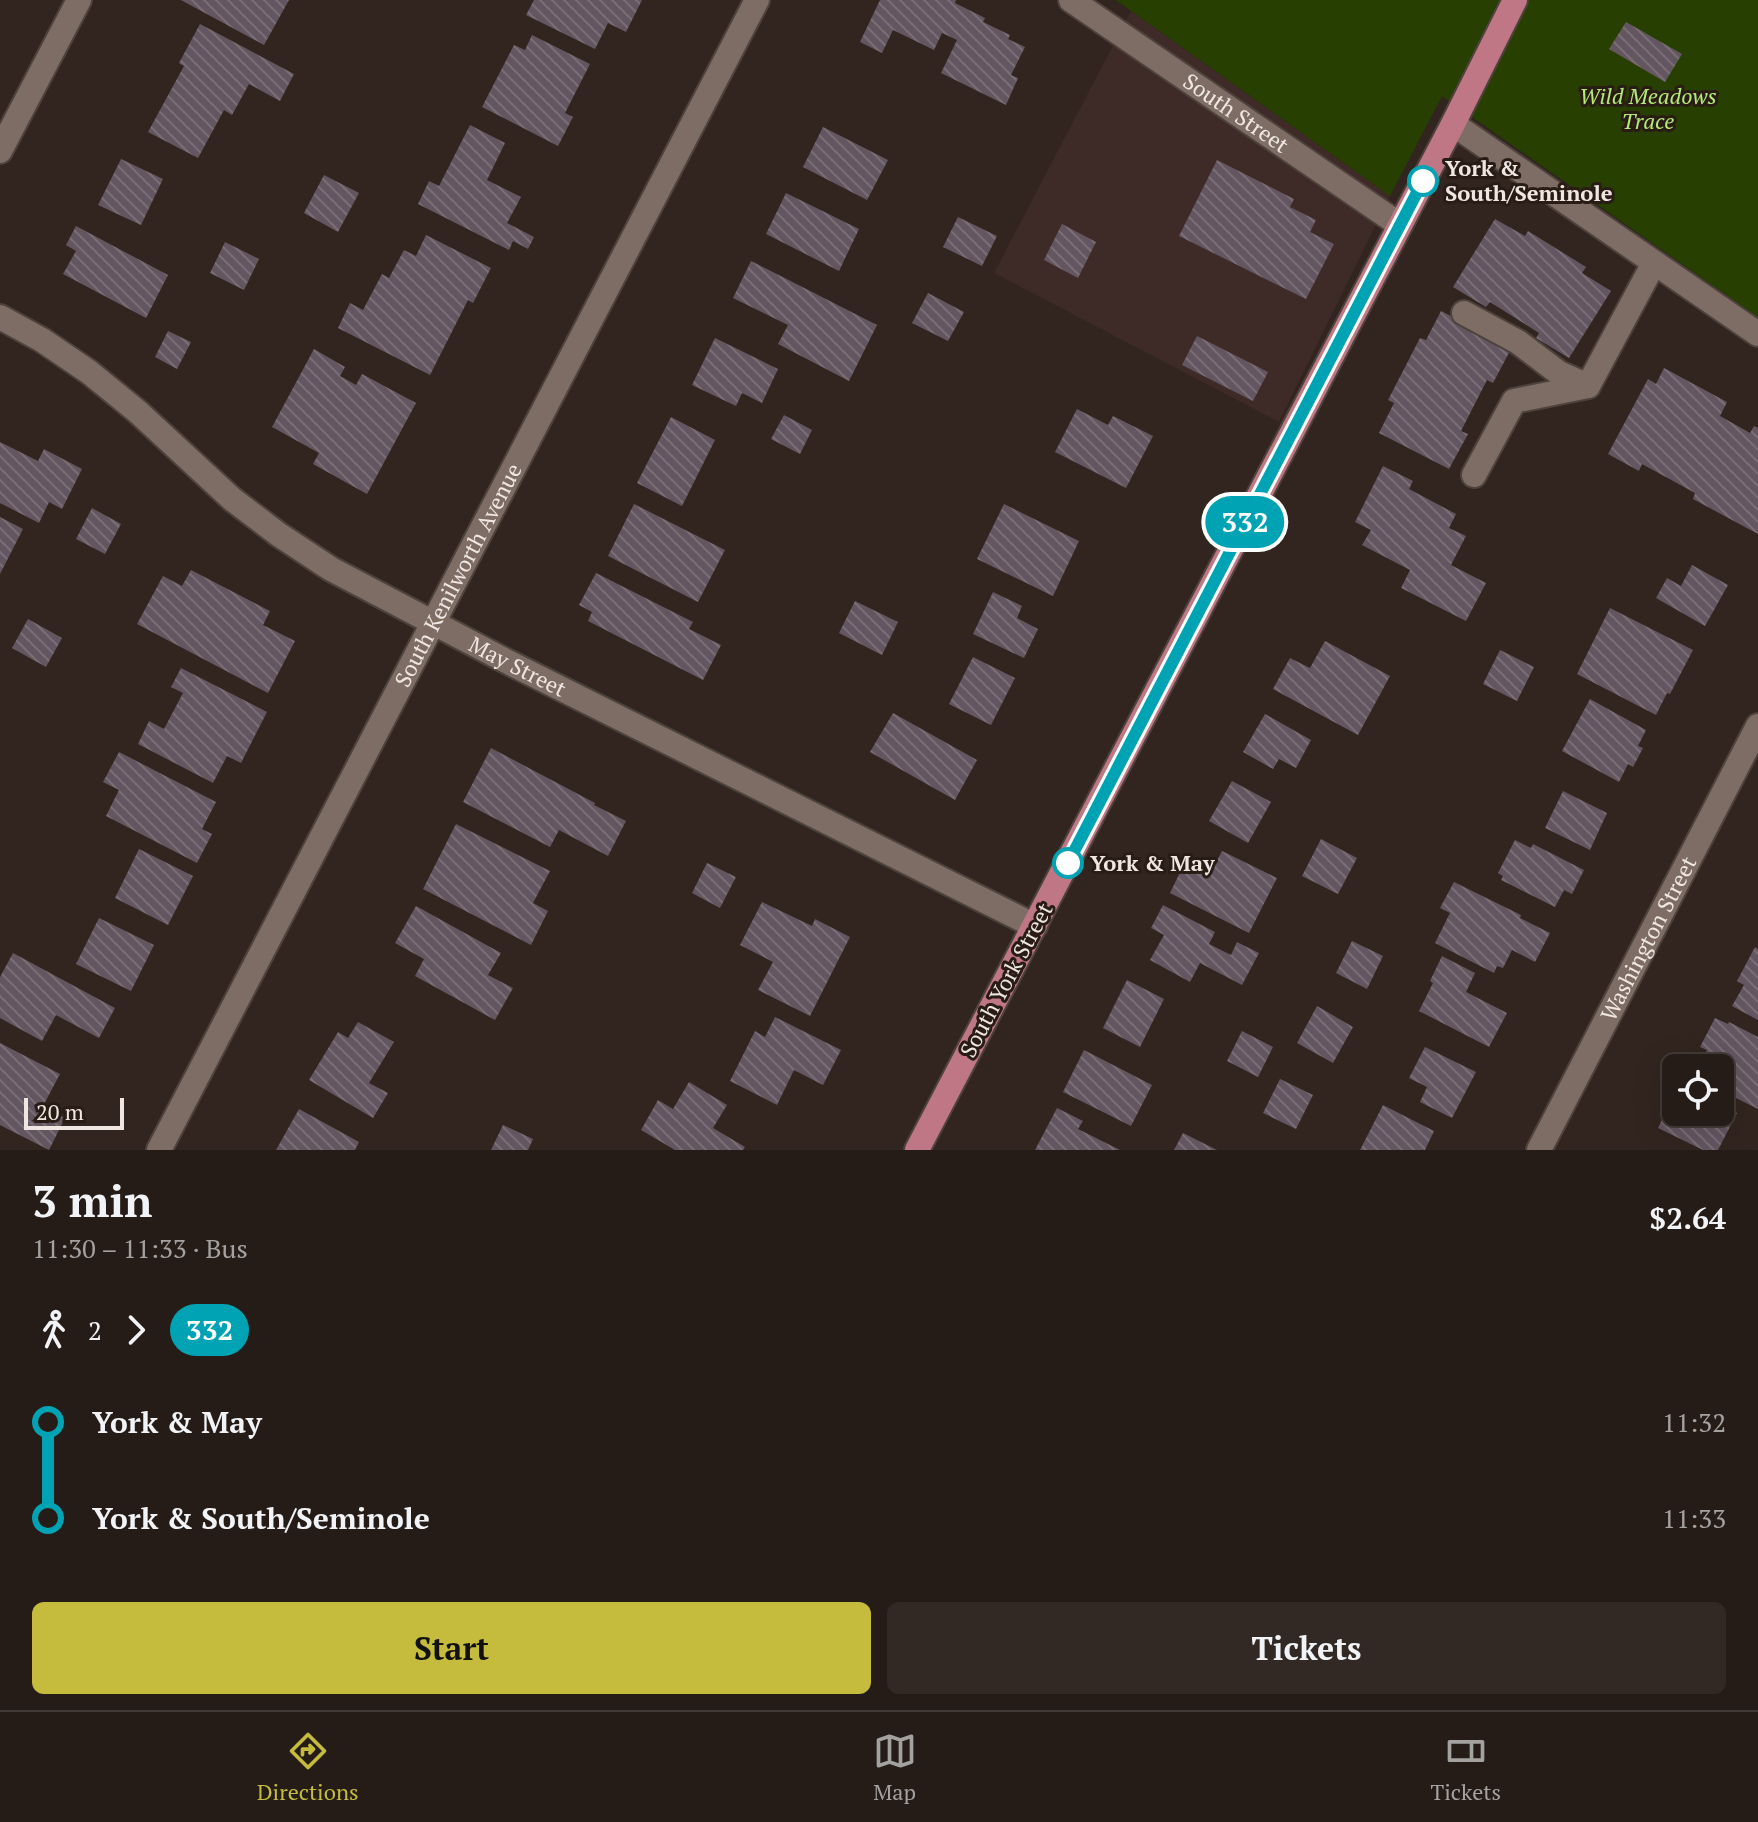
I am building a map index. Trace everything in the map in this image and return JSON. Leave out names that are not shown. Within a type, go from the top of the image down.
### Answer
[{"type":"main road","name":"South York Street","points":[[917,1150],[1515,0]]},
{"type":"street","points":[[0,151],[79,0]]},
{"type":"street","name":"South Kenilworth Avenue","points":[[159,1150],[757,0]]},
{"type":"street","name":"South Street","points":[[1071,0],[1400,225]]},
{"type":"street","points":[[1453,124],[1758,334]]},
{"type":"street","points":[[1588,386],[1654,263]]},
{"type":"street","points":[[1464,313],[1518,342],[1559,373],[1588,386]]},
{"type":"street","name":"May Street","points":[[0,317],[42,340],[89,372],[138,412],[232,499],[331,569],[521,669],[1035,926]]},
{"type":"street","points":[[1474,475],[1514,401],[1588,386]]},
{"type":"street","name":"Washington Street","points":[[1539,1150],[1758,726]]},
{"type":"shaded area","points":[[1131,11],[1390,196],[1279,422],[994,273]]},
{"type":"green space","name":"Wild Meadows Trace","points":[[1116,0],[1758,0],[1758,317],[1442,96],[1390,196]]},
{"type":"building","points":[[181,0],[289,0],[264,45]]},
{"type":"building","points":[[534,0],[642,0],[626,32],[608,23],[595,49],[526,15]]},
{"type":"building","points":[[880,0],[956,0],[955,3],[985,18],[983,22],[1010,35],[1008,39],[1025,47],[1011,75],[1018,78],[1006,105],[941,73],[957,40],[942,33],[934,50],[893,30],[882,53],[860,42]]},
{"type":"building","points":[[1626,22],[1682,54],[1665,82],[1609,49]]},
{"type":"building","points":[[200,24],[294,74],[280,101],[249,84],[232,115],[224,110],[198,158],[148,132],[184,66],[179,63]]},
{"type":"building","points":[[532,35],[590,64],[565,113],[573,117],[558,146],[482,107],[514,45],[525,50]]},
{"type":"building","points":[[470,125],[505,143],[487,180],[521,197],[507,223],[534,237],[528,249],[513,241],[509,250],[418,204],[429,181],[439,186]]},
{"type":"building","points":[[823,127],[888,160],[867,200],[803,167]]},
{"type":"building","points":[[121,159],[163,179],[141,225],[98,205]]},
{"type":"building","points":[[1217,160],[1294,199],[1290,207],[1316,220],[1310,232],[1334,244],[1306,299],[1179,236]]},
{"type":"building","points":[[324,175],[359,193],[338,232],[304,213]]},
{"type":"building","points":[[786,193],[859,229],[839,271],[766,234]]},
{"type":"building","points":[[958,217],[997,236],[982,266],[943,247]]},
{"type":"building","points":[[1495,219],[1525,236],[1528,231],[1586,267],[1582,273],[1611,291],[1569,358],[1536,338],[1539,333],[1490,302],[1486,307],[1453,287]]},
{"type":"building","points":[[1062,224],[1096,242],[1078,278],[1044,260]]},
{"type":"building","points":[[76,226],[168,275],[146,318],[63,274],[76,251],[66,245]]},
{"type":"building","points":[[426,235],[491,268],[473,303],[468,300],[430,375],[338,328],[350,303],[363,310],[382,274],[389,278],[404,250],[416,256]]},
{"type":"building","points":[[225,242],[259,259],[244,290],[210,273]]},
{"type":"building","points":[[751,261],[877,325],[849,381],[778,344],[788,325],[733,298]]},
{"type":"building","points":[[928,293],[964,312],[948,341],[912,323]]},
{"type":"building","points":[[1441,311],[1512,347],[1493,383],[1487,380],[1461,431],[1468,434],[1449,469],[1379,433],[1394,403],[1388,400],[1420,338],[1426,340]]},
{"type":"building","points":[[168,331],[191,342],[177,369],[155,357]]},
{"type":"building","points":[[1197,336],[1268,372],[1253,401],[1182,365]]},
{"type":"building","points":[[715,338],[778,369],[762,403],[742,393],[736,406],[692,385]]},
{"type":"building","points":[[314,349],[345,367],[340,376],[356,385],[362,374],[416,403],[367,494],[313,464],[319,453],[272,427]]},
{"type":"building","points":[[1664,368],[1727,402],[1720,416],[1750,433],[1754,426],[1758,428],[1758,534],[1693,499],[1695,493],[1642,464],[1639,471],[1608,454],[1648,379],[1656,384]]},
{"type":"building","points":[[1077,409],[1108,425],[1113,416],[1153,436],[1126,488],[1055,452]]},
{"type":"building","points":[[784,415],[812,430],[800,454],[771,439]]},
{"type":"building","points":[[671,417],[715,440],[682,506],[637,483]]},
{"type":"building","points":[[0,442],[38,461],[44,449],[82,469],[62,509],[49,502],[39,523],[0,503]]},
{"type":"building","points":[[1383,466],[1413,481],[1409,489],[1456,514],[1449,528],[1466,536],[1451,565],[1486,583],[1466,621],[1401,588],[1410,570],[1362,545],[1371,530],[1355,522]]},
{"type":"building","points":[[634,504],[725,550],[698,602],[608,556]]},
{"type":"building","points":[[1004,504],[1079,541],[1053,596],[977,559]]},
{"type":"building","points":[[92,508],[121,524],[105,554],[76,539]]},
{"type":"building","points":[[0,517],[23,529],[0,574]]},
{"type":"building","points":[[1692,565],[1728,585],[1705,626],[1656,598],[1667,578],[1681,586]]},
{"type":"building","points":[[191,570],[270,611],[263,625],[295,641],[268,693],[137,624],[163,576],[182,586]]},
{"type":"building","points":[[596,573],[693,622],[689,629],[721,645],[703,680],[588,621],[592,612],[579,605]]},
{"type":"building","points":[[993,592],[1022,606],[1017,618],[1038,629],[1024,658],[973,634]]},
{"type":"building","points":[[855,601],[898,622],[882,655],[839,633]]},
{"type":"building","points":[[1610,608],[1693,650],[1656,715],[1577,674]]},
{"type":"building","points":[[28,619],[62,638],[46,667],[12,648]]},
{"type":"building","points":[[1325,641],[1390,676],[1358,735],[1273,689],[1290,658],[1310,668]]},
{"type":"building","points":[[1500,650],[1534,667],[1517,701],[1483,684]]},
{"type":"building","points":[[973,657],[1015,678],[991,725],[949,704]]},
{"type":"building","points":[[181,668],[267,712],[241,763],[227,756],[213,783],[138,744],[149,721],[164,729],[183,693],[171,687]]},
{"type":"building","points":[[1590,699],[1646,730],[1638,746],[1643,748],[1633,767],[1628,764],[1619,782],[1562,751]]},
{"type":"building","points":[[893,713],[977,760],[955,800],[870,752]]},
{"type":"building","points":[[1265,714],[1311,740],[1296,768],[1279,759],[1273,769],[1243,752]]},
{"type":"building","points":[[491,748],[626,821],[608,856],[559,830],[550,847],[463,802]]},
{"type":"building","points":[[119,752],[216,802],[202,829],[212,834],[197,863],[106,816],[119,790],[103,782]]},
{"type":"building","points":[[1232,781],[1271,802],[1248,843],[1209,821]]},
{"type":"building","points":[[1563,791],[1607,813],[1590,850],[1545,828]]},
{"type":"building","points":[[456,824],[550,871],[533,903],[548,911],[531,945],[423,889]]},
{"type":"building","points":[[1321,839],[1357,858],[1338,894],[1302,876]]},
{"type":"building","points":[[1515,840],[1531,848],[1533,844],[1584,870],[1572,894],[1564,890],[1555,907],[1501,880],[1503,876],[1498,873]]},
{"type":"building","points":[[139,849],[193,876],[168,925],[115,898]]},
{"type":"building","points":[[1222,851],[1277,878],[1249,933],[1170,893],[1185,862],[1210,874]]},
{"type":"building","points":[[707,863],[736,877],[720,908],[692,893]]},
{"type":"building","points":[[1454,882],[1550,933],[1535,962],[1512,950],[1503,968],[1497,966],[1494,973],[1435,943],[1450,913],[1440,908]]},
{"type":"building","points":[[762,902],[812,926],[815,919],[850,937],[810,1016],[758,990],[773,962],[740,945]]},
{"type":"building","points":[[1163,905],[1215,932],[1209,944],[1231,955],[1237,942],[1259,953],[1242,985],[1200,963],[1190,982],[1150,960],[1164,935],[1151,928]]},
{"type":"building","points":[[416,906],[501,953],[488,975],[513,988],[495,1020],[415,976],[424,959],[395,943]]},
{"type":"building","points":[[99,918],[154,945],[131,991],[76,964]]},
{"type":"building","points":[[1352,941],[1383,956],[1367,989],[1336,973]]},
{"type":"building","points":[[1755,947],[1758,949],[1758,1020],[1732,1006],[1744,985],[1737,981]]},
{"type":"building","points":[[13,953],[115,1008],[99,1038],[56,1015],[42,1041],[0,1018],[0,977]]},
{"type":"building","points":[[1442,956],[1475,973],[1466,992],[1507,1013],[1489,1047],[1419,1011]]},
{"type":"building","points":[[1127,980],[1164,999],[1140,1047],[1103,1028]]},
{"type":"building","points":[[1317,1006],[1353,1027],[1333,1063],[1297,1043]]},
{"type":"building","points":[[775,1017],[841,1050],[823,1085],[794,1070],[777,1105],[730,1081],[755,1031],[765,1037]]},
{"type":"building","points":[[1715,1018],[1758,1037],[1758,1109],[1734,1097],[1734,1054],[1705,1054],[1707,1050],[1700,1047]]},
{"type":"building","points":[[358,1022],[394,1042],[369,1083],[388,1093],[373,1118],[309,1080],[338,1032],[348,1038]]},
{"type":"building","points":[[1242,1031],[1273,1047],[1258,1077],[1227,1061]]},
{"type":"building","points":[[0,1043],[60,1074],[43,1106],[65,1118],[49,1150],[0,1125]]},
{"type":"building","points":[[1425,1047],[1476,1072],[1452,1118],[1420,1102],[1427,1087],[1409,1078]]},
{"type":"building","points":[[1084,1050],[1152,1085],[1131,1126],[1063,1092]]},
{"type":"building","points":[[1280,1079],[1313,1095],[1296,1129],[1263,1113]]},
{"type":"building","points":[[689,1082],[727,1105],[713,1128],[745,1147],[743,1150],[675,1150],[641,1130],[658,1100],[673,1109]]},
{"type":"building","points":[[1383,1105],[1434,1131],[1425,1150],[1360,1150]]},
{"type":"building","points":[[1057,1108],[1083,1121],[1078,1129],[1120,1150],[1035,1150]]},
{"type":"building","points":[[299,1109],[359,1142],[355,1150],[276,1150]]},
{"type":"building","points":[[1662,1120],[1662,1126],[1730,1126],[1718,1150],[1703,1150],[1658,1128]]},
{"type":"building","points":[[503,1125],[533,1139],[528,1150],[491,1150]]},
{"type":"building","points":[[1183,1133],[1217,1150],[1174,1150]]},
{"type":"bus line","name":"332","points":[[1068,863],[1423,181]]},
{"type":"place","name":"York & South/Seminole","points":[[1423,181]]},
{"type":"place","name":"York & May","points":[[1068,863]]}]
